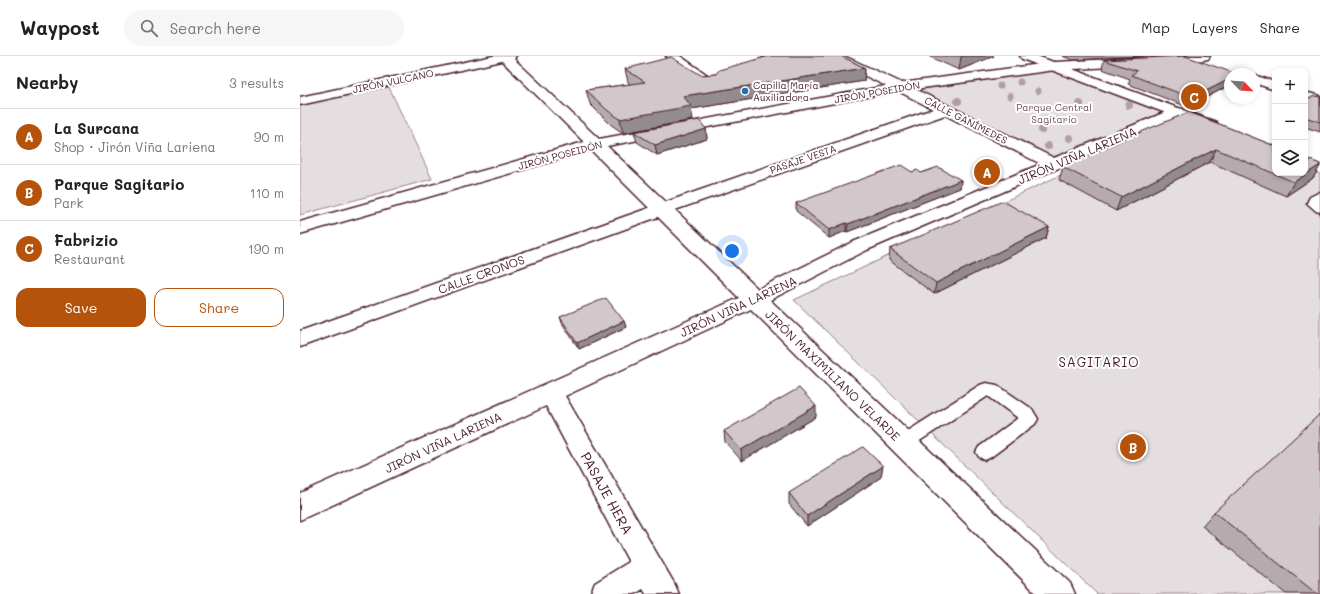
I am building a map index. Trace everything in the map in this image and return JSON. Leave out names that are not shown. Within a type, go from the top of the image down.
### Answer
[{"type":"street","name":"JIRÓN VULCANO","points":[[300,101],[506,56]]},
{"type":"street","name":"JIRÓN MAXIMILIANO VELARDE","points":[[506,56],[1059,594]]},
{"type":"street","points":[[672,56],[712,83]]},
{"type":"street","name":"CALLE GANÍMEDES","points":[[834,56],[900,87],[1055,165]]},
{"type":"street","points":[[1026,56],[1178,112],[1227,132]]},
{"type":"street","name":"JIRÓN POSEIDÓN","points":[[300,228],[595,144],[900,87],[1055,66],[1204,56]]},
{"type":"street","points":[[1182,58],[1214,67]]},
{"type":"street","points":[[1260,81],[1272,85]]},
{"type":"street","points":[[1308,97],[1320,101]]},
{"type":"street","name":"PASAJE VESTA","points":[[662,209],[945,110]]},
{"type":"street","name":"JIRÓN VIÑA LARIENA","points":[[300,507],[755,299],[860,246],[1178,112]]},
{"type":"street","name":"CALLE CRONOS","points":[[300,339],[662,209]]},
{"type":"street","name":"PASAJE HERA","points":[[551,393],[663,594]]},
{"type":"street","points":[[606,594],[648,568]]},
{"type":"lane","points":[[1320,196],[1314,200],[1313,203],[1320,208]]},
{"type":"lane","points":[[903,443],[986,389],[991,389],[1026,414],[1029,419],[985,452]]},
{"type":"green space","name":"Parque Central Sagitario","points":[[1050,71],[1060,73],[1163,111],[1161,114],[1062,155],[1052,157],[919,91],[922,89]]},
{"type":"green space","points":[[388,85],[432,179],[300,215],[300,105]]},
{"type":"green space","points":[[1182,118],[1272,171],[1272,176],[1308,176],[1308,169],[1320,174],[1320,594],[1097,594],[794,300]]},
{"type":"building","points":[[769,56],[841,56],[865,68],[683,96],[691,106],[620,119],[607,110],[586,90],[645,82],[625,69],[671,57],[701,75],[716,74],[719,70]]},
{"type":"building","points":[[1185,56],[1224,70],[1224,82],[1192,98],[1131,75],[1137,71],[1104,60]]},
{"type":"building","points":[[1314,96],[1320,97],[1320,122],[1308,118],[1308,99]]},
{"type":"building","points":[[1189,112],[1272,145],[1272,173],[1216,149],[1121,197],[1063,167],[1124,139]]},
{"type":"building","points":[[699,120],[706,129],[655,145],[634,132]]},
{"type":"building","points":[[1308,159],[1320,165],[1308,173]]},
{"type":"building","points":[[901,165],[912,172],[917,170],[921,173],[938,167],[961,180],[829,230],[796,203]]},
{"type":"building","points":[[1280,176],[1303,176],[1294,182]]},
{"type":"building","points":[[1003,201],[1049,227],[936,283],[890,249]]},
{"type":"building","points":[[606,298],[624,321],[577,343],[560,317]]},
{"type":"building","points":[[799,388],[816,406],[741,450],[724,431]]},
{"type":"building","points":[[1320,414],[1320,594],[1317,594],[1214,512]]},
{"type":"building","points":[[863,447],[883,466],[807,516],[789,493]]},
{"type":"place","name":"Capilla María Auxiliadora","points":[[745,91]]},
{"type":"place","name":"Fabrizio","points":[[1194,97]]},
{"type":"place","name":"La Surcana","points":[[987,172]]},
{"type":"place","name":"Parque Sagitario","points":[[1133,447]]},
{"type":"district","name":"SAGITARIO","points":[[1099,361]]}]
